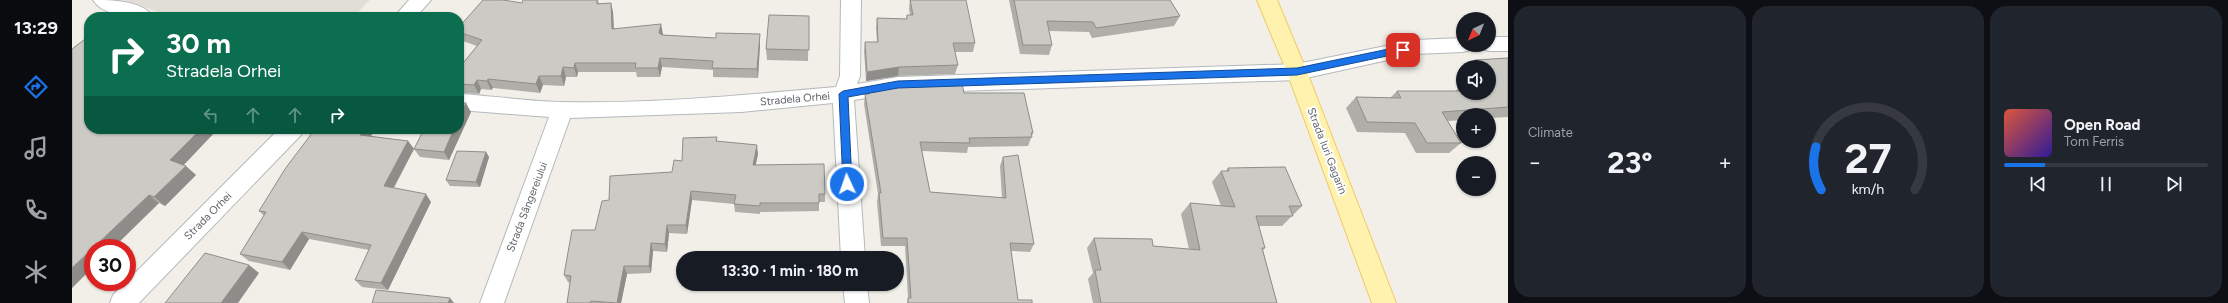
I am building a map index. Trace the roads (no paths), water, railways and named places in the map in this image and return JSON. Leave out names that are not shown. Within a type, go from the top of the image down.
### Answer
[{"type":"main road","name":"Strada Iuri Gagarin","points":[[1267,0],[1297,72],[1384,303]]},
{"type":"street","points":[[103,0],[131,12]]},
{"type":"street","points":[[409,12],[421,0]]},
{"type":"street","points":[[851,0],[850,76],[849,84],[843,94],[852,251]]},
{"type":"street","points":[[1496,44],[1508,44]]},
{"type":"street","name":"Stradela Orhei","points":[[464,102],[562,110],[638,110],[741,104],[843,94],[870,88],[906,84],[1297,72],[1415,47],[1456,45]]},
{"type":"street","name":"Strada Sângereiului","points":[[492,303],[562,110]]},
{"type":"street","name":"Strada Orhei","points":[[122,303],[288,134]]},
{"type":"street","points":[[856,291],[857,303]]}]
